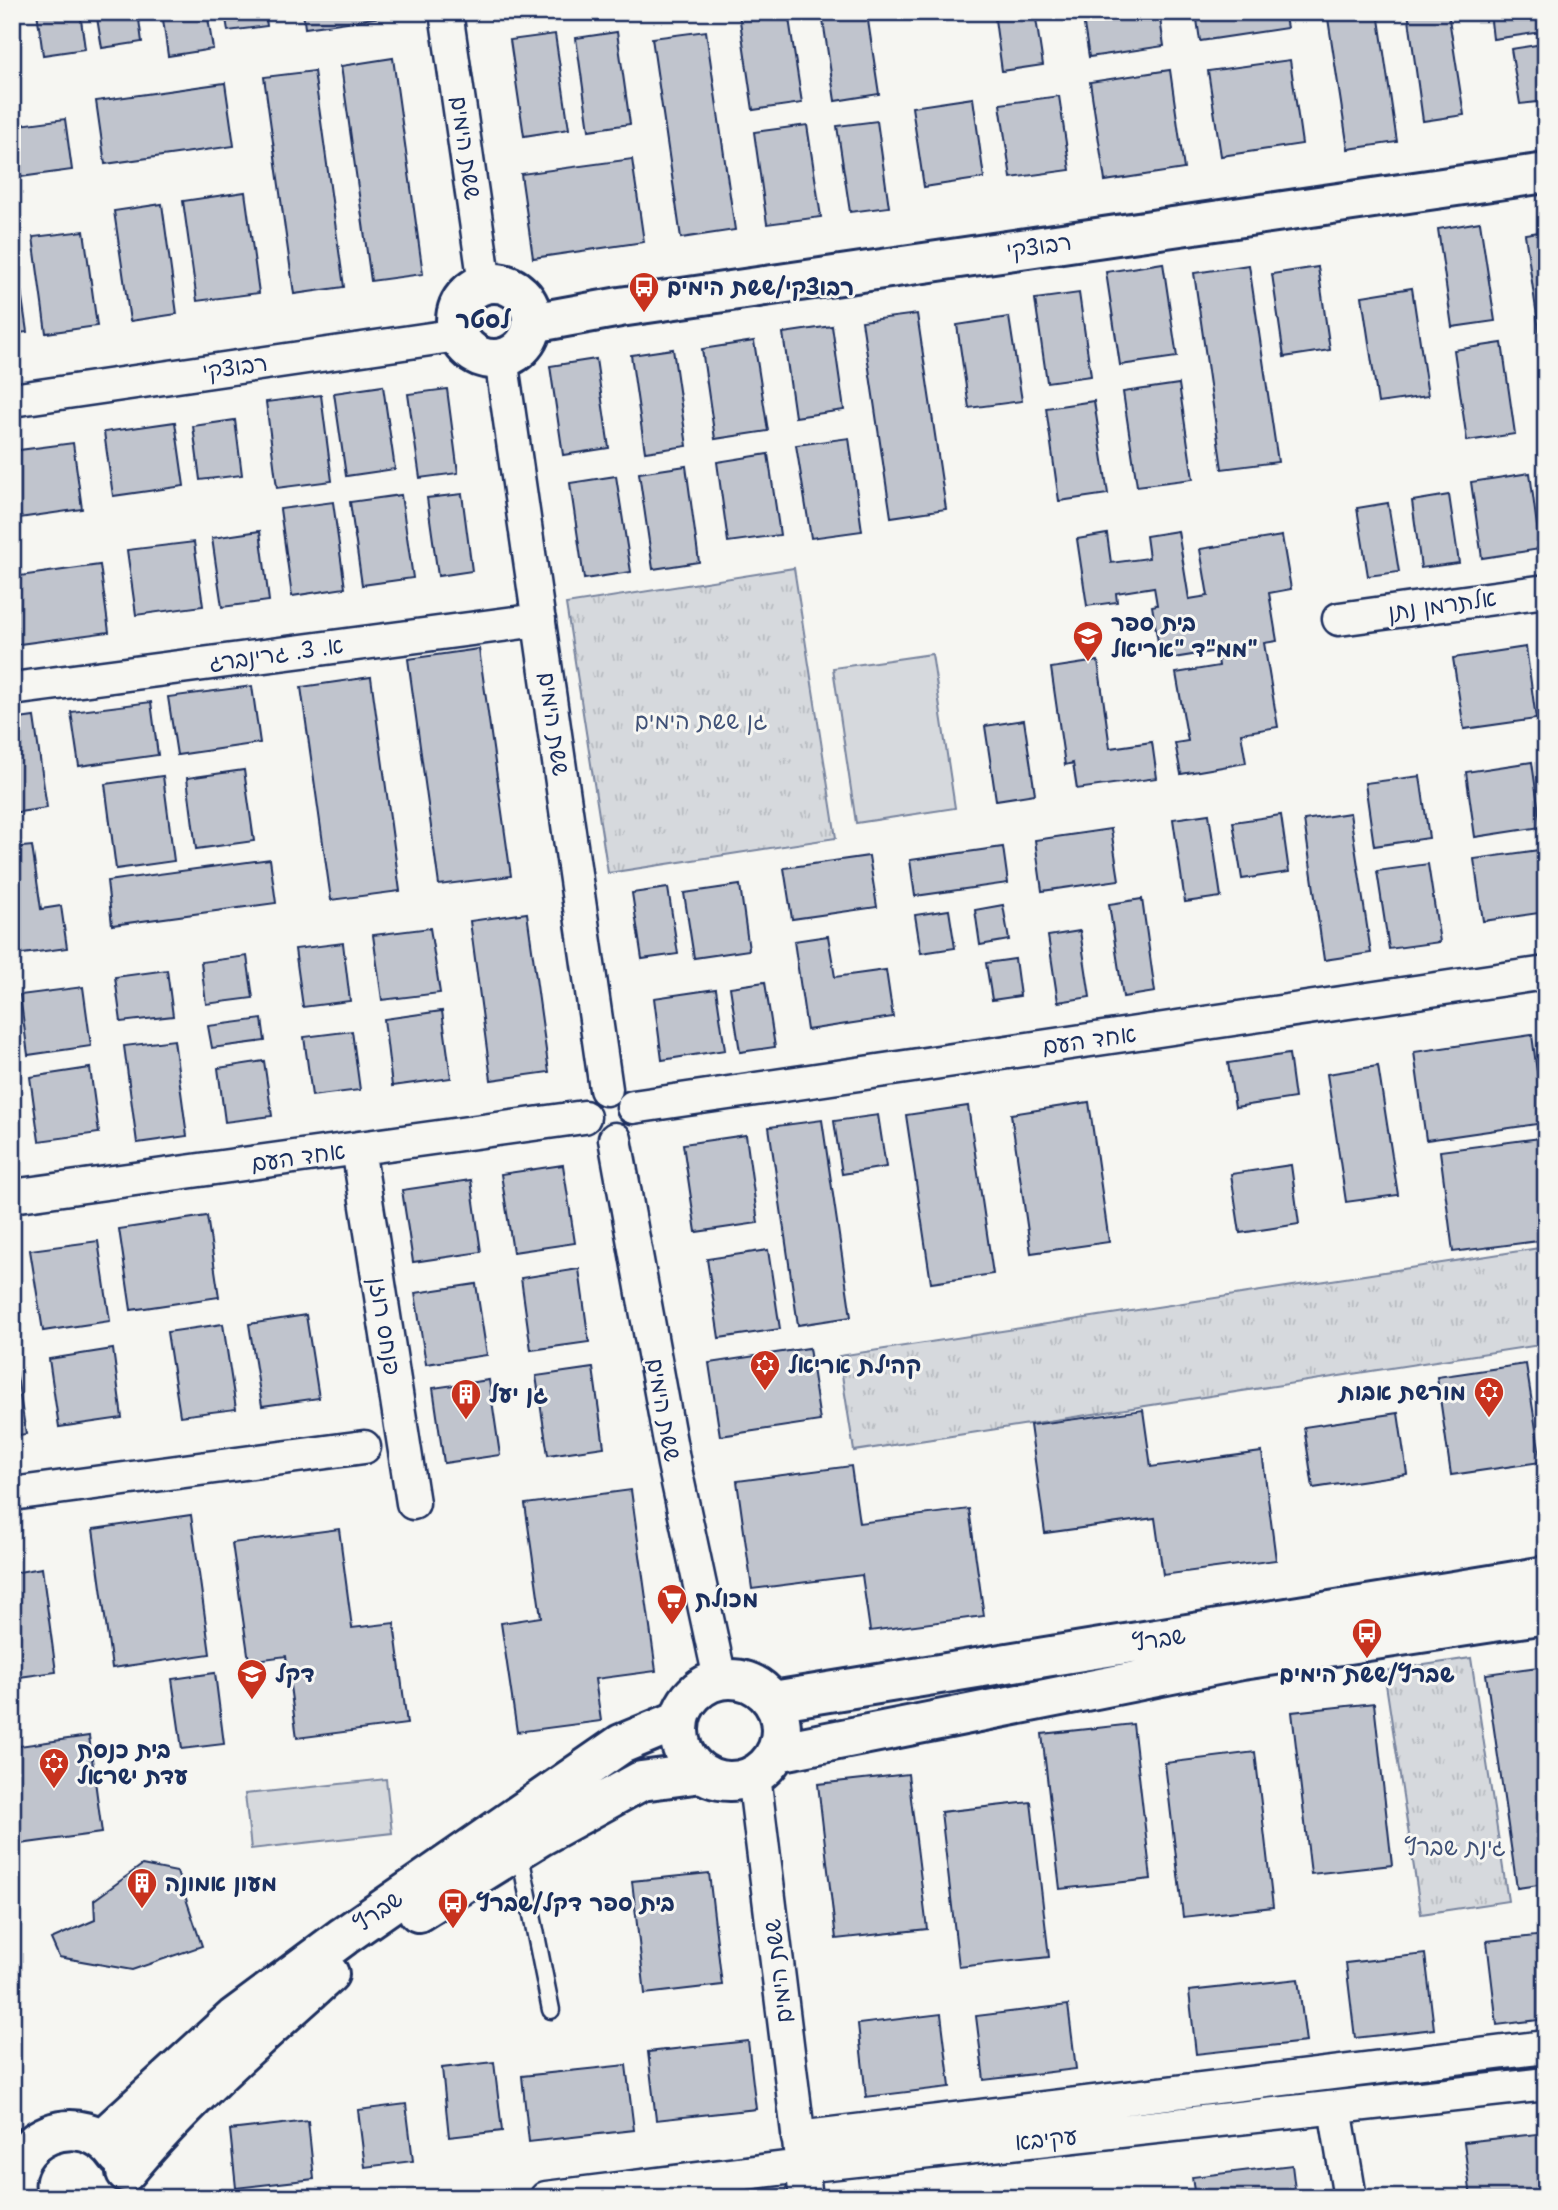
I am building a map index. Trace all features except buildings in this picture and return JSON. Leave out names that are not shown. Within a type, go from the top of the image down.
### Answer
[{"type":"street","name":"ששת הימים","points":[[446,12],[485,284]]},
{"type":"street","name":"רבוצקי","points":[[532,323],[620,307],[1546,173]]},
{"type":"street","points":[[499,283],[511,287],[524,298],[532,323],[528,338],[520,348],[501,358],[488,359],[476,354],[458,335],[456,315],[461,303],[473,289],[485,284],[499,283]]},
{"type":"street","name":"רבוצקי","points":[[12,400],[458,335]]},
{"type":"street","name":"ששת הימים","points":[[501,358],[606,1090]]},
{"type":"street","name":"אלתרמן נתן","points":[[1339,619],[1546,591]]},
{"type":"street","name":"א. צ. גרינברג","points":[[12,689],[539,620]]},
{"type":"street","name":"אחד העם","points":[[633,1107],[1546,973]]},
{"type":"street","points":[[606,1090],[623,1093],[633,1107],[631,1127],[615,1139],[599,1137],[592,1132],[584,1117],[592,1096],[606,1090]]},
{"type":"street","name":"אחד העם","points":[[12,1196],[584,1117]]},
{"type":"street","name":"ששת הימים","points":[[615,1139],[674,1464],[720,1679]]},
{"type":"street","name":"פנחס רוזן","points":[[358,1149],[413,1503]]},
{"type":"street","points":[[12,1494],[364,1447]]},
{"type":"street","name":"שברץ","points":[[773,1701],[1546,1576]]},
{"type":"street","name":"שברץ","points":[[765,1764],[1242,1660],[1546,1614]]},
{"type":"street","points":[[720,1679],[740,1679],[759,1687],[773,1701],[780,1717],[782,1735],[765,1764],[737,1782],[718,1781],[702,1773],[682,1750],[679,1720],[687,1701],[702,1687],[720,1679]]},
{"type":"street","name":"שברץ","points":[[102,2139],[226,2025],[344,1936],[621,1744],[679,1720]]},
{"type":"street","name":"ששת הימים","points":[[765,1764],[806,2198]]},
{"type":"street","name":"שברץ","points":[[125,2185],[162,2128],[214,2076],[355,1951],[519,1850],[641,1781],[702,1773]]},
{"type":"street","name":"עקיבא","points":[[546,2198],[800,2152],[1546,2047]]},
{"type":"street","name":"עקיבא","points":[[800,2152],[1335,2108],[1546,2084]]},
{"type":"street","points":[[1335,2108],[1350,2198]]},
{"type":"street","points":[[14,2191],[16,2166],[27,2148],[43,2135],[63,2129],[83,2130],[113,2148],[125,2185]]},
{"type":"lane","points":[[519,1850],[551,2010]]},
{"type":"green space","name":"גן ששת הימים","points":[[794,568],[836,838],[608,873],[566,604]]},
{"type":"green space","points":[[932,654],[955,808],[856,823],[833,668]]},
{"type":"green space","points":[[1546,1247],[1546,1344],[854,1451],[839,1356]]},
{"type":"green space","name":"גינת שברץ","points":[[1471,1658],[1508,1901],[1421,1914],[1384,1671]]},
{"type":"green space","points":[[386,1779],[392,1833],[251,1849],[245,1794]]},
{"type":"place","name":"רבוצקי/ששת הימים","points":[[644,314]]},
{"type":"place","name":"בית ספר ממ\"ד \"אריאל\"","points":[[1088,663]]},
{"type":"place","name":"קהילת אריאל","points":[[765,1392]]},
{"type":"place","name":"מורשת אבות","points":[[1489,1419]]},
{"type":"place","name":"גן יעל","points":[[466,1421]]},
{"type":"place","name":"מכולת","points":[[672,1626]]},
{"type":"place","name":"שברץ/ששת הימים","points":[[1367,1660]]},
{"type":"place","name":"דקל","points":[[252,1701]]},
{"type":"place","name":"בית כנסת עדת ישראל","points":[[54,1790]]},
{"type":"place","name":"מעון אמונה","points":[[142,1910]]},
{"type":"place","name":"בית ספר דקל/שברץ","points":[[453,1930]]},
{"type":"district","name":"לסטר","points":[[483,320]]}]
